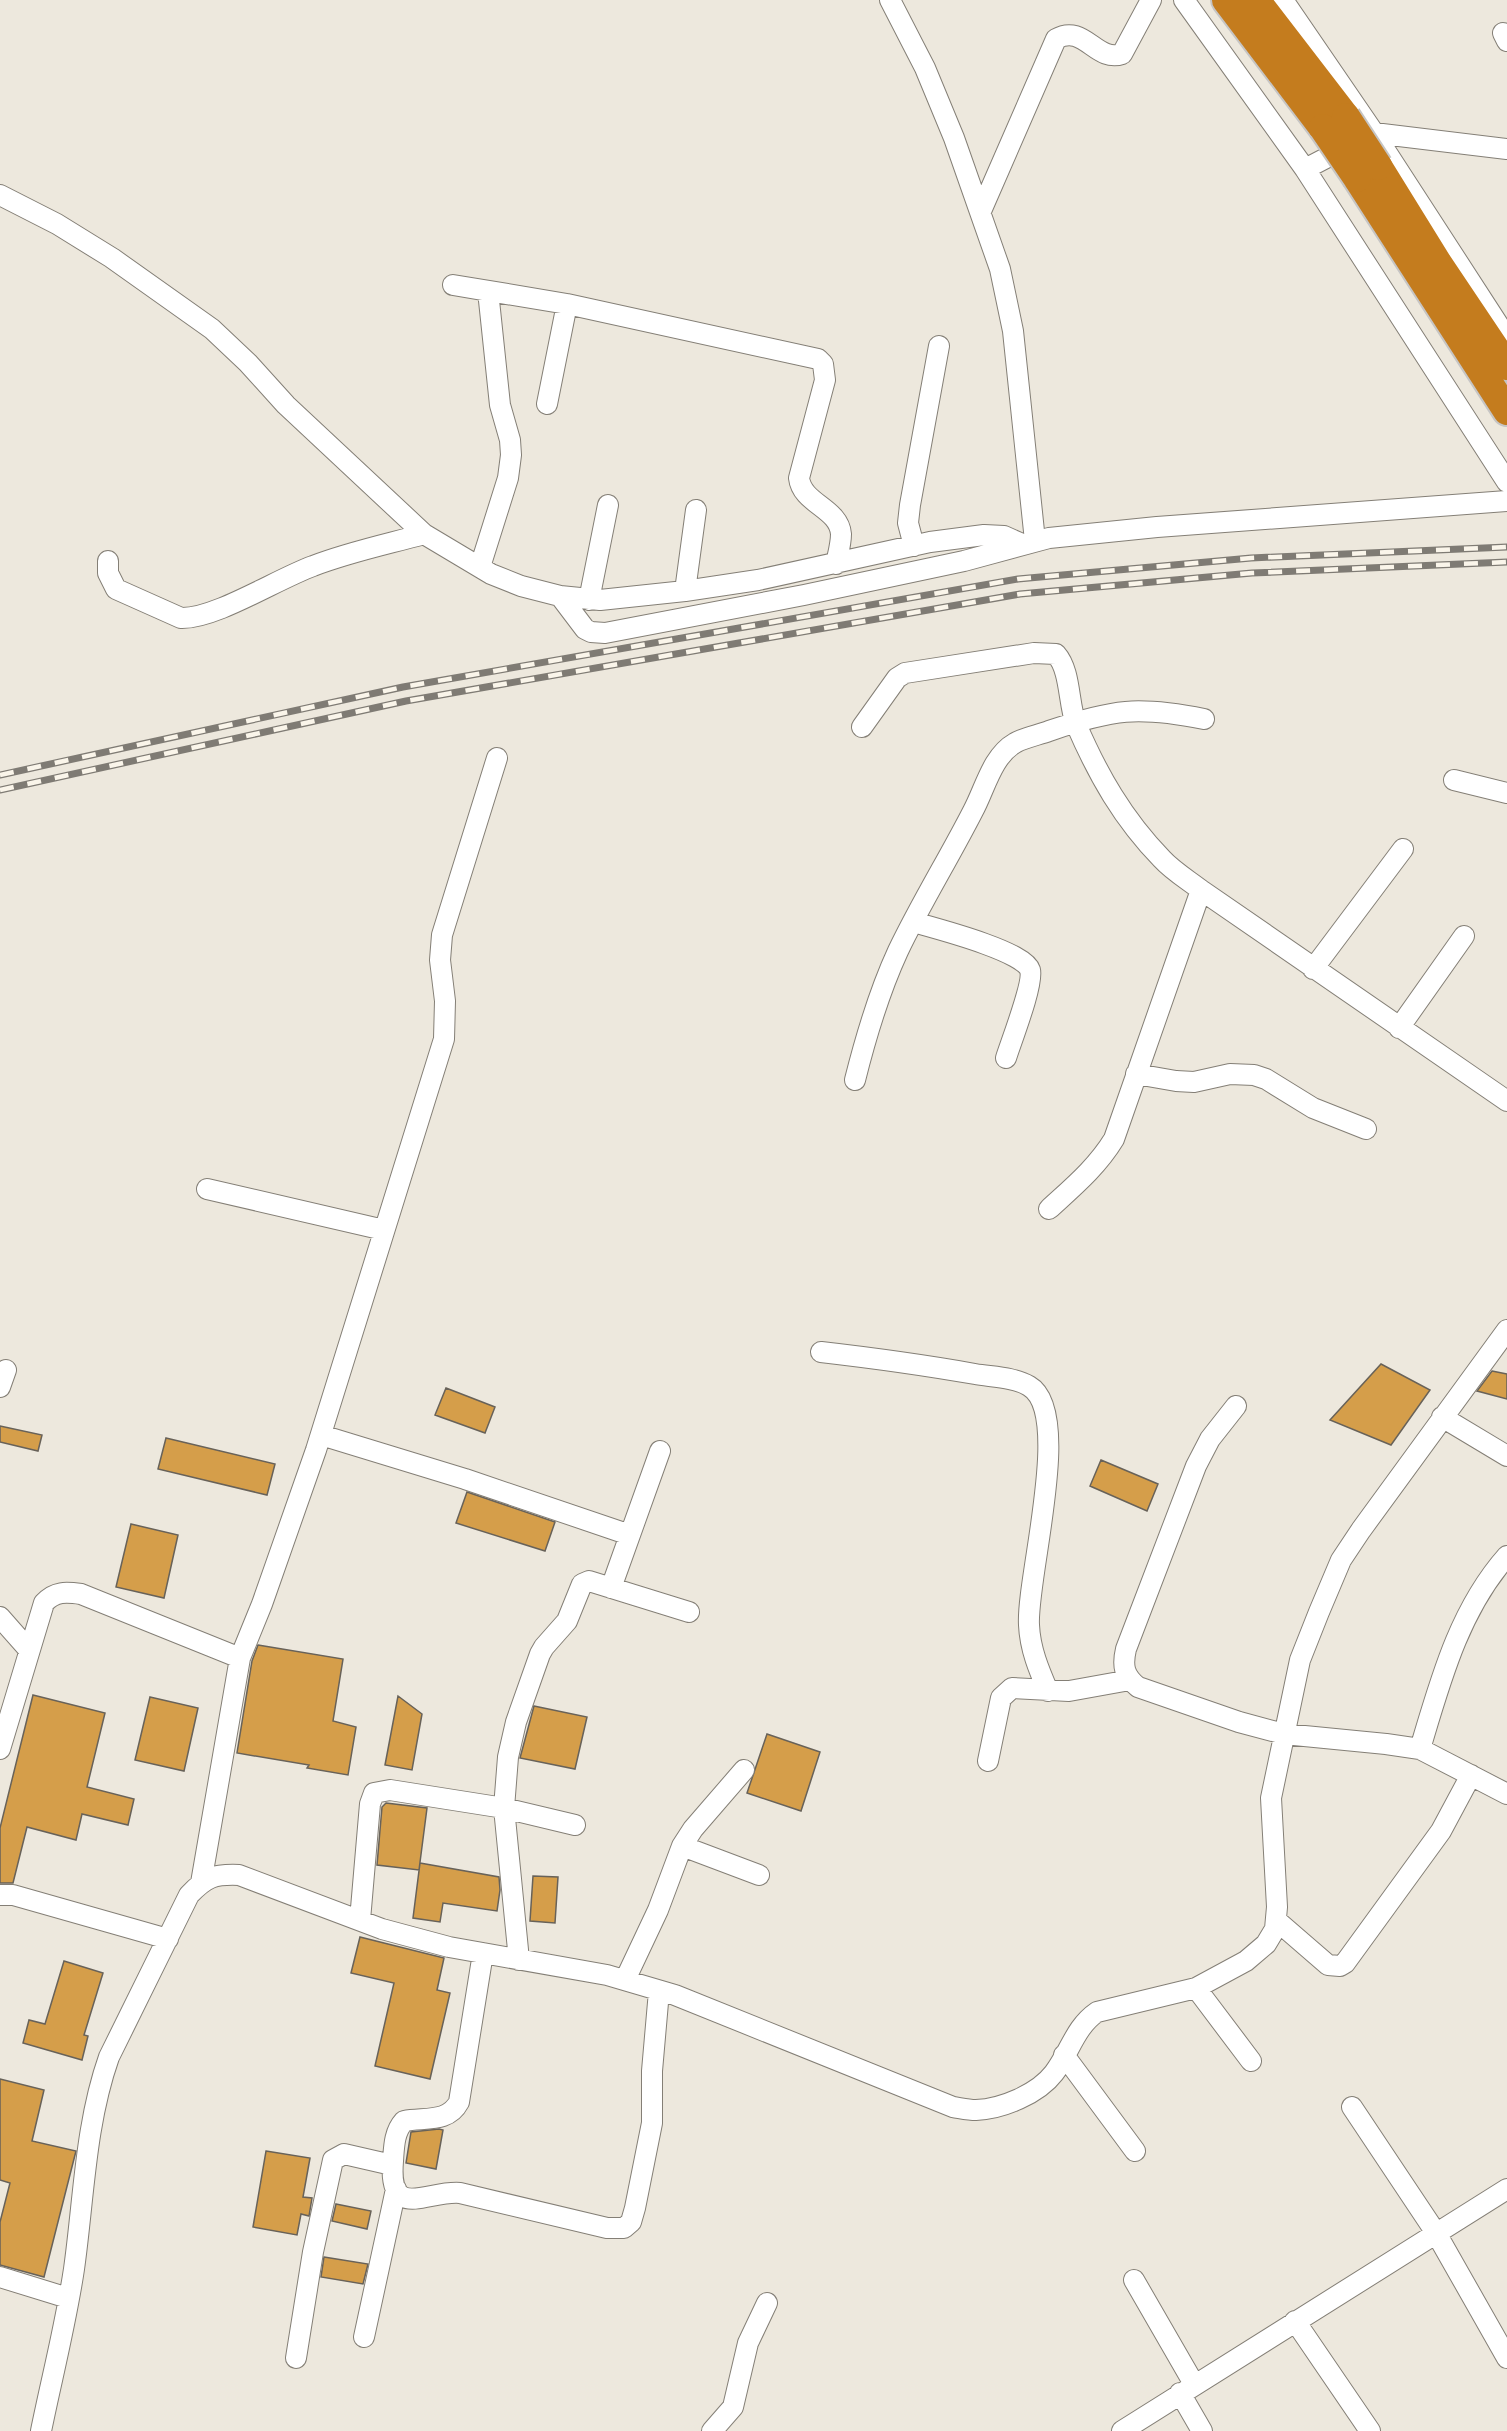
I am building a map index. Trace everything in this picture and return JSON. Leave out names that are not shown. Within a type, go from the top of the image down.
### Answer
[{"type":"highway","points":[[1226,0],[1334,123]]},
{"type":"highway","points":[[1256,0],[1367,172],[1507,411]]},
{"type":"highway","points":[[1367,172],[1438,263],[1507,366]]},
{"type":"street","points":[[890,0],[925,68],[981,211],[1000,269],[1013,332],[1028,543]]},
{"type":"street","points":[[981,211],[1056,39],[1070,34],[1108,55],[1122,54],[1151,0]]},
{"type":"street","points":[[1184,0],[1305,169],[1507,482]]},
{"type":"street","points":[[1283,0],[1374,133],[1507,338]]},
{"type":"street","points":[[1305,169],[1374,133],[1507,149]]},
{"type":"street","points":[[0,195],[57,224],[112,258],[212,329],[248,363],[286,405],[424,534],[480,567],[521,586],[560,596],[589,600],[685,591],[758,580],[930,542],[984,535],[1004,536],[1028,543]]},
{"type":"street","points":[[453,285],[567,304],[818,359],[823,364],[825,380],[799,478],[804,494],[838,524],[841,537],[836,564]]},
{"type":"street","points":[[480,567],[508,478],[511,455],[510,440],[500,405],[488,291]]},
{"type":"street","points":[[547,404],[567,304]]},
{"type":"street","points":[[914,546],[908,523],[910,505],[939,346]]},
{"type":"street","points":[[560,596],[585,629],[605,633],[804,595],[963,561],[1028,543],[1157,526],[1507,501]]},
{"type":"street","points":[[589,600],[608,505]]},
{"type":"street","points":[[685,591],[696,510]]},
{"type":"street","points":[[108,561],[108,573],[116,589],[181,618],[191,618],[213,611],[315,565],[424,534]]},
{"type":"street","points":[[862,727],[894,681],[905,673],[1048,652],[1056,654],[1075,721],[1108,791],[1163,861],[1313,969],[1507,1101]]},
{"type":"street","points":[[855,1080],[867,1031],[897,953],[1004,752],[1016,742],[1075,721],[1107,713],[1136,710],[1163,711],[1204,719]]},
{"type":"street","points":[[201,1883],[240,1658],[262,1604],[321,1435],[444,1039],[445,1001],[440,960],[442,935],[496,758]]},
{"type":"street","points":[[1454,780],[1507,793]]},
{"type":"street","points":[[1313,969],[1403,849]]},
{"type":"street","points":[[1049,1209],[1104,1156],[1113,1138],[1201,890]]},
{"type":"street","points":[[913,922],[1007,951],[1025,962],[1030,968],[1029,986],[1006,1058]]},
{"type":"street","points":[[1399,1028],[1464,936]]},
{"type":"street","points":[[1136,1074],[1194,1082],[1230,1074],[1254,1075],[1266,1079],[1313,1108],[1366,1129]]},
{"type":"street","points":[[207,1189],[384,1230]]},
{"type":"street","points":[[45,2428],[68,2298],[95,2100],[110,2057],[189,1895],[201,1883],[217,1875],[239,1875],[360,1920],[448,1947],[607,1975],[659,1990],[953,2107],[976,2110],[1011,2102],[1034,2090],[1054,2074],[1084,2021],[1097,2012],[1196,1988],[1246,1961],[1266,1944],[1275,1929],[1277,1907],[1271,1798],[1300,1660],[1331,1581],[1360,1530],[1507,1330]]},
{"type":"street","points":[[821,1352],[902,1361],[1016,1381],[1034,1389],[1041,1399],[1047,1424],[1049,1459],[1029,1600],[1029,1624],[1036,1660],[1048,1691]]},
{"type":"street","points":[[1236,1406],[1210,1439],[1196,1466],[1126,1649],[1123,1662],[1130,1680],[1138,1687],[1239,1722],[1284,1734],[1420,1749],[1507,1794]]},
{"type":"street","points":[[1443,1418],[1507,1456]]},
{"type":"street","points":[[321,1435],[465,1479],[630,1536]]},
{"type":"street","points":[[611,1588],[660,1451]]},
{"type":"street","points":[[1420,1749],[1445,1666],[1472,1605],[1494,1571],[1507,1556]]},
{"type":"street","points":[[519,1960],[504,1808],[508,1757],[516,1722],[540,1654],[567,1622],[582,1584],[589,1581],[689,1612]]},
{"type":"street","points":[[0,1749],[44,1603],[52,1594],[64,1592],[81,1594],[240,1658]]},
{"type":"street","points":[[0,1617],[29,1650]]},
{"type":"street","points":[[988,1761],[1001,1698],[1012,1688],[1048,1691],[1096,1687],[1130,1680]]},
{"type":"street","points":[[625,1980],[658,1910],[682,1846],[693,1829],[744,1770]]},
{"type":"street","points":[[1276,1920],[1328,1965],[1340,1966],[1345,1963],[1441,1831],[1471,1775]]},
{"type":"street","points":[[360,1920],[370,1804],[374,1793],[390,1790],[504,1808],[575,1826]]},
{"type":"street","points":[[682,1846],[759,1875]]},
{"type":"street","points":[[0,1895],[13,1895],[168,1939]]},
{"type":"street","points":[[364,2337],[396,2189],[392,2164],[395,2140],[404,2121],[435,2119],[447,2115],[459,2102],[483,1953]]},
{"type":"street","points":[[1196,1988],[1251,2061]]},
{"type":"street","points":[[396,2189],[407,2199],[414,2200],[451,2192],[460,2193],[607,2228],[624,2228],[631,2222],[635,2208],[652,2123],[652,2071],[659,1990]]},
{"type":"street","points":[[1064,2055],[1135,2151]]},
{"type":"street","points":[[1352,2107],[1436,2233],[1507,2358]]},
{"type":"street","points":[[296,2358],[313,2252],[333,2160],[344,2154],[392,2164]]},
{"type":"street","points":[[1122,2431],[1507,2189]]},
{"type":"street","points":[[0,2277],[68,2298]]},
{"type":"street","points":[[1134,2280],[1187,2389],[1202,2431]]},
{"type":"street","points":[[712,2431],[732,2407],[748,2343],[767,2303]]},
{"type":"street","points":[[1295,2321],[1370,2431]]},
{"type":"building","points":[[1381,1364],[1430,1390],[1391,1445],[1330,1420]]},
{"type":"building","points":[[1492,1371],[1507,1374],[1507,1399],[1477,1391]]},
{"type":"building","points":[[446,1388],[495,1407],[485,1433],[435,1415]]},
{"type":"building","points":[[0,1426],[42,1435],[38,1451],[0,1442]]},
{"type":"building","points":[[166,1438],[275,1464],[267,1495],[158,1469]]},
{"type":"building","points":[[1101,1460],[1158,1484],[1147,1511],[1090,1486]]},
{"type":"building","points":[[467,1492],[555,1522],[545,1551],[456,1523]]},
{"type":"building","points":[[131,1524],[178,1535],[164,1598],[116,1587]]},
{"type":"building","points":[[258,1645],[343,1659],[333,1721],[356,1727],[348,1775],[307,1768],[309,1765],[237,1753],[252,1661]]},
{"type":"building","points":[[33,1695],[105,1713],[87,1787],[134,1799],[128,1825],[82,1814],[76,1840],[27,1827],[13,1883],[0,1883],[0,1828]]},
{"type":"building","points":[[398,1696],[422,1714],[412,1770],[385,1765]]},
{"type":"building","points":[[150,1697],[198,1708],[184,1771],[135,1760]]},
{"type":"building","points":[[534,1706],[587,1717],[575,1769],[520,1758]]},
{"type":"building","points":[[767,1734],[820,1752],[801,1811],[747,1793]]},
{"type":"building","points":[[386,1803],[427,1808],[419,1870],[377,1865],[382,1807]]},
{"type":"building","points":[[420,1863],[499,1877],[497,1911],[443,1903],[440,1922],[413,1918]]},
{"type":"building","points":[[533,1876],[558,1877],[555,1923],[530,1921]]},
{"type":"building","points":[[360,1937],[444,1958],[437,1990],[450,1993],[430,2079],[375,2066],[394,1983],[351,1973]]},
{"type":"building","points":[[64,1961],[103,1973],[84,2035],[88,2036],[82,2060],[23,2043],[29,2020],[45,2024]]},
{"type":"building","points":[[0,2079],[44,2090],[32,2141],[76,2151],[44,2277],[0,2265],[0,2222],[10,2183],[0,2180]]},
{"type":"building","points":[[443,2130],[436,2169],[406,2163],[411,2132]]},
{"type":"building","points":[[266,2151],[310,2158],[303,2197],[312,2198],[309,2216],[301,2214],[297,2235],[253,2227]]},
{"type":"building","points":[[336,2204],[371,2211],[367,2229],[332,2221]]},
{"type":"building","points":[[324,2257],[368,2264],[363,2284],[321,2277]]},
{"type":"railway","points":[[0,775],[403,687],[1018,579],[1251,558],[1507,547]]},
{"type":"railway","points":[[0,790],[406,701],[1020,594],[1252,573],[1507,562]]}]
